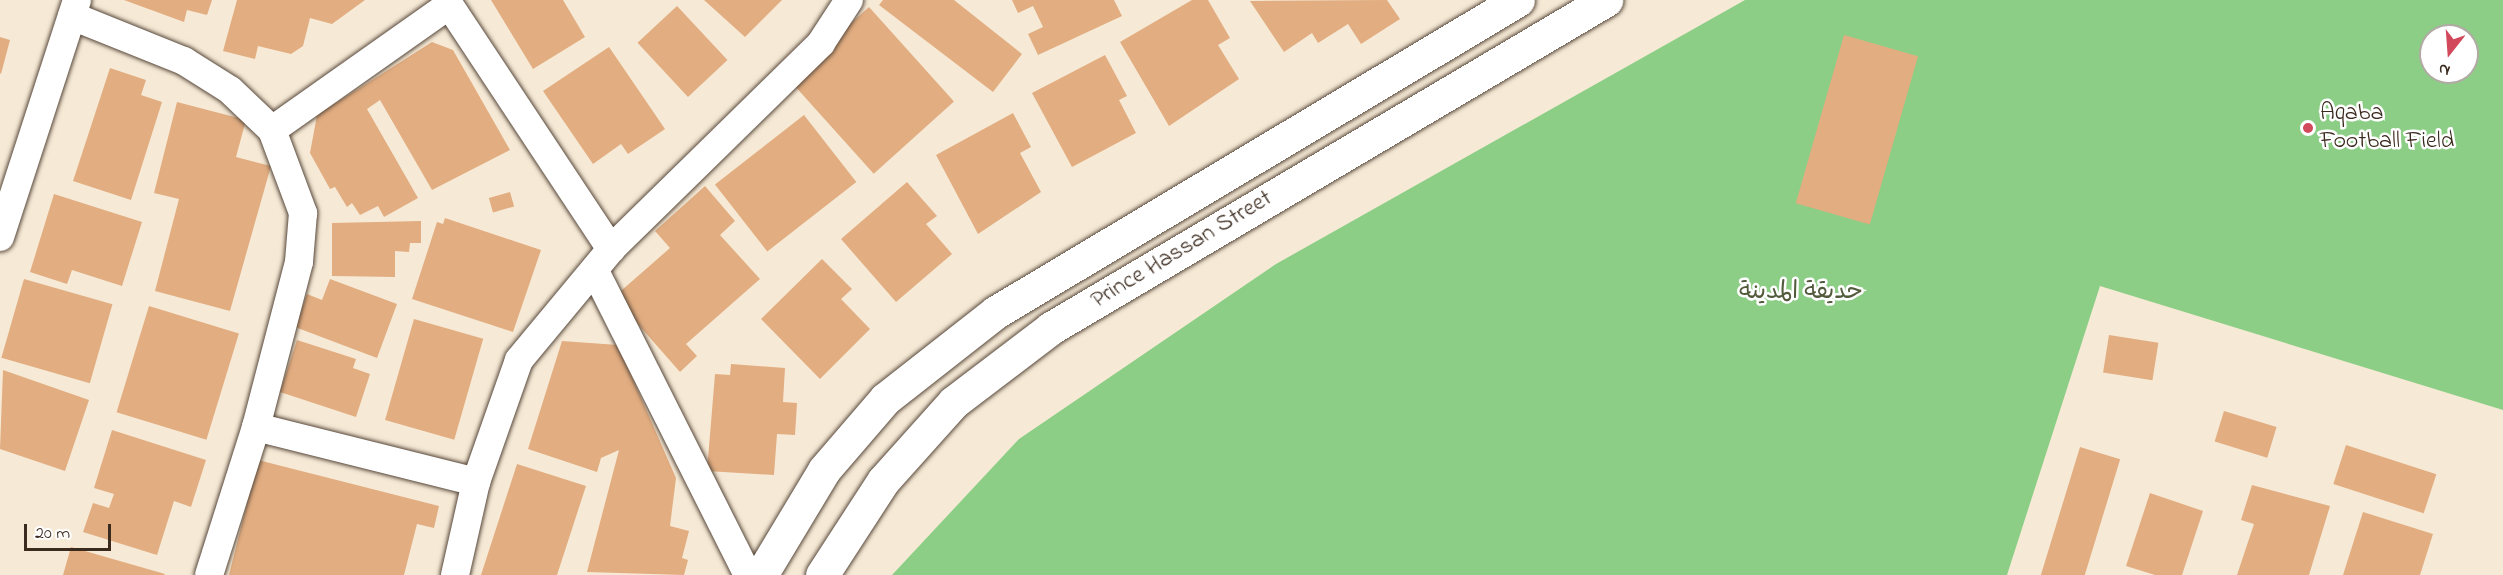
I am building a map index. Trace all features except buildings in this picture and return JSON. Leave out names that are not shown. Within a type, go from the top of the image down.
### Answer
[{"type":"main road","name":"Prince Hassan Street","points":[[762,575],[824,470],[885,399],[996,312],[1518,0]]},
{"type":"main road","name":"Prince Hassan Street","points":[[822,575],[883,481],[954,402],[1051,328],[1586,5]]},
{"type":"street","points":[[455,575],[476,483],[519,360],[596,273],[611,249],[821,43],[849,0]]},
{"type":"street","points":[[272,130],[447,3],[611,249]]},
{"type":"street","points":[[0,237],[11,165],[74,8],[184,61],[230,90],[272,130],[303,213],[299,262],[256,427],[209,575]]},
{"type":"street","points":[[596,273],[748,575]]},
{"type":"street","points":[[256,427],[476,483]]},
{"type":"green space","name":"حديقة المدينة","points":[[1745,0],[2503,0],[2503,410],[2100,286],[2007,575],[892,575],[1019,439],[1276,264]]},
{"type":"place","name":"Aqaba Football Field","points":[[2308,128]]}]
